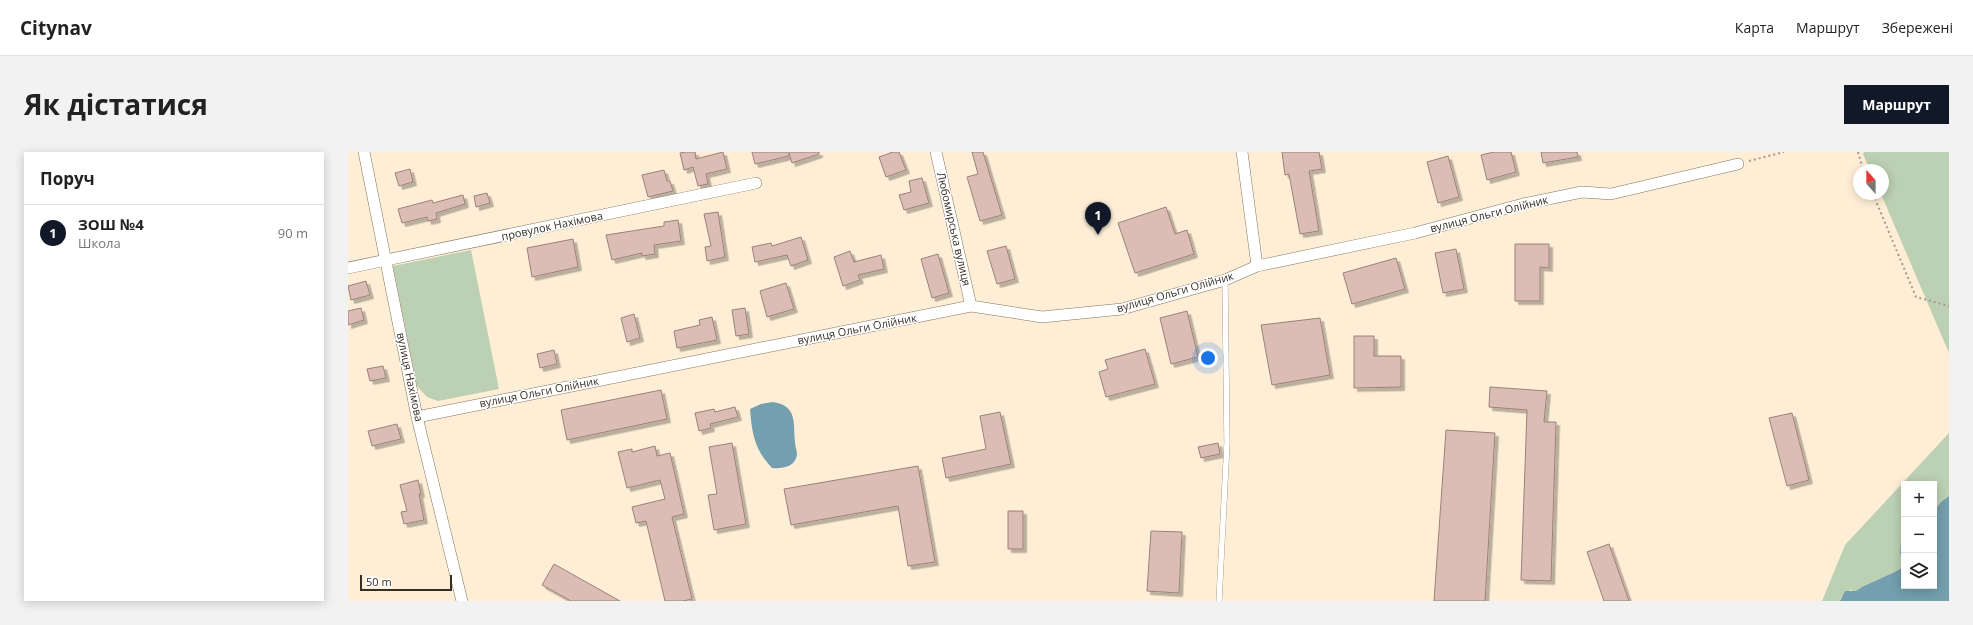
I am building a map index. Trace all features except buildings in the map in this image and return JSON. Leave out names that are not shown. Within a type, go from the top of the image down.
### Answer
[{"type":"street","name":"вулиця Нахімова","points":[[364,152],[417,417],[462,601]]},
{"type":"street","name":"Любомирська вулиця","points":[[936,152],[971,306]]},
{"type":"street","points":[[1242,152],[1257,266]]},
{"type":"street","name":"вулиця Ольги Олійник","points":[[417,417],[971,306],[1042,317],[1122,309],[1225,280],[1257,266],[1415,233],[1523,204],[1582,192],[1611,194],[1738,164]]},
{"type":"street","name":"провулок Нахімова","points":[[348,268],[386,262],[756,183]]},
{"type":"lane","points":[[1218,601],[1227,443],[1225,280]]},
{"type":"path","points":[[1738,164],[1784,152]]},
{"type":"path","points":[[1858,152],[1862,164]]},
{"type":"path","points":[[1876,200],[1916,297],[1949,306]]},
{"type":"green space","points":[[1864,152],[1949,152],[1949,353],[1884,200],[1889,200],[1889,164],[1867,164],[1863,154]]},
{"type":"green space","points":[[471,250],[499,389],[438,401],[427,397],[417,386],[393,266]]},
{"type":"green space","points":[[1949,433],[1949,496],[1937,507],[1937,481],[1904,481]]},
{"type":"green space","points":[[1901,485],[1901,568],[1867,584],[1856,592],[1850,590],[1841,598],[1840,601],[1822,601],[1845,545]]},
{"type":"water","points":[[773,402],[787,407],[793,416],[794,422],[797,455],[796,459],[791,465],[780,468],[772,468],[758,448],[753,434],[750,409],[761,404]]},
{"type":"water","points":[[1949,496],[1949,601],[1840,601],[1845,591],[1856,591],[1867,584],[1901,568],[1901,589],[1937,589],[1937,507]]},
{"type":"place","name":"ЗОШ №4","points":[[1098,235]]}]
